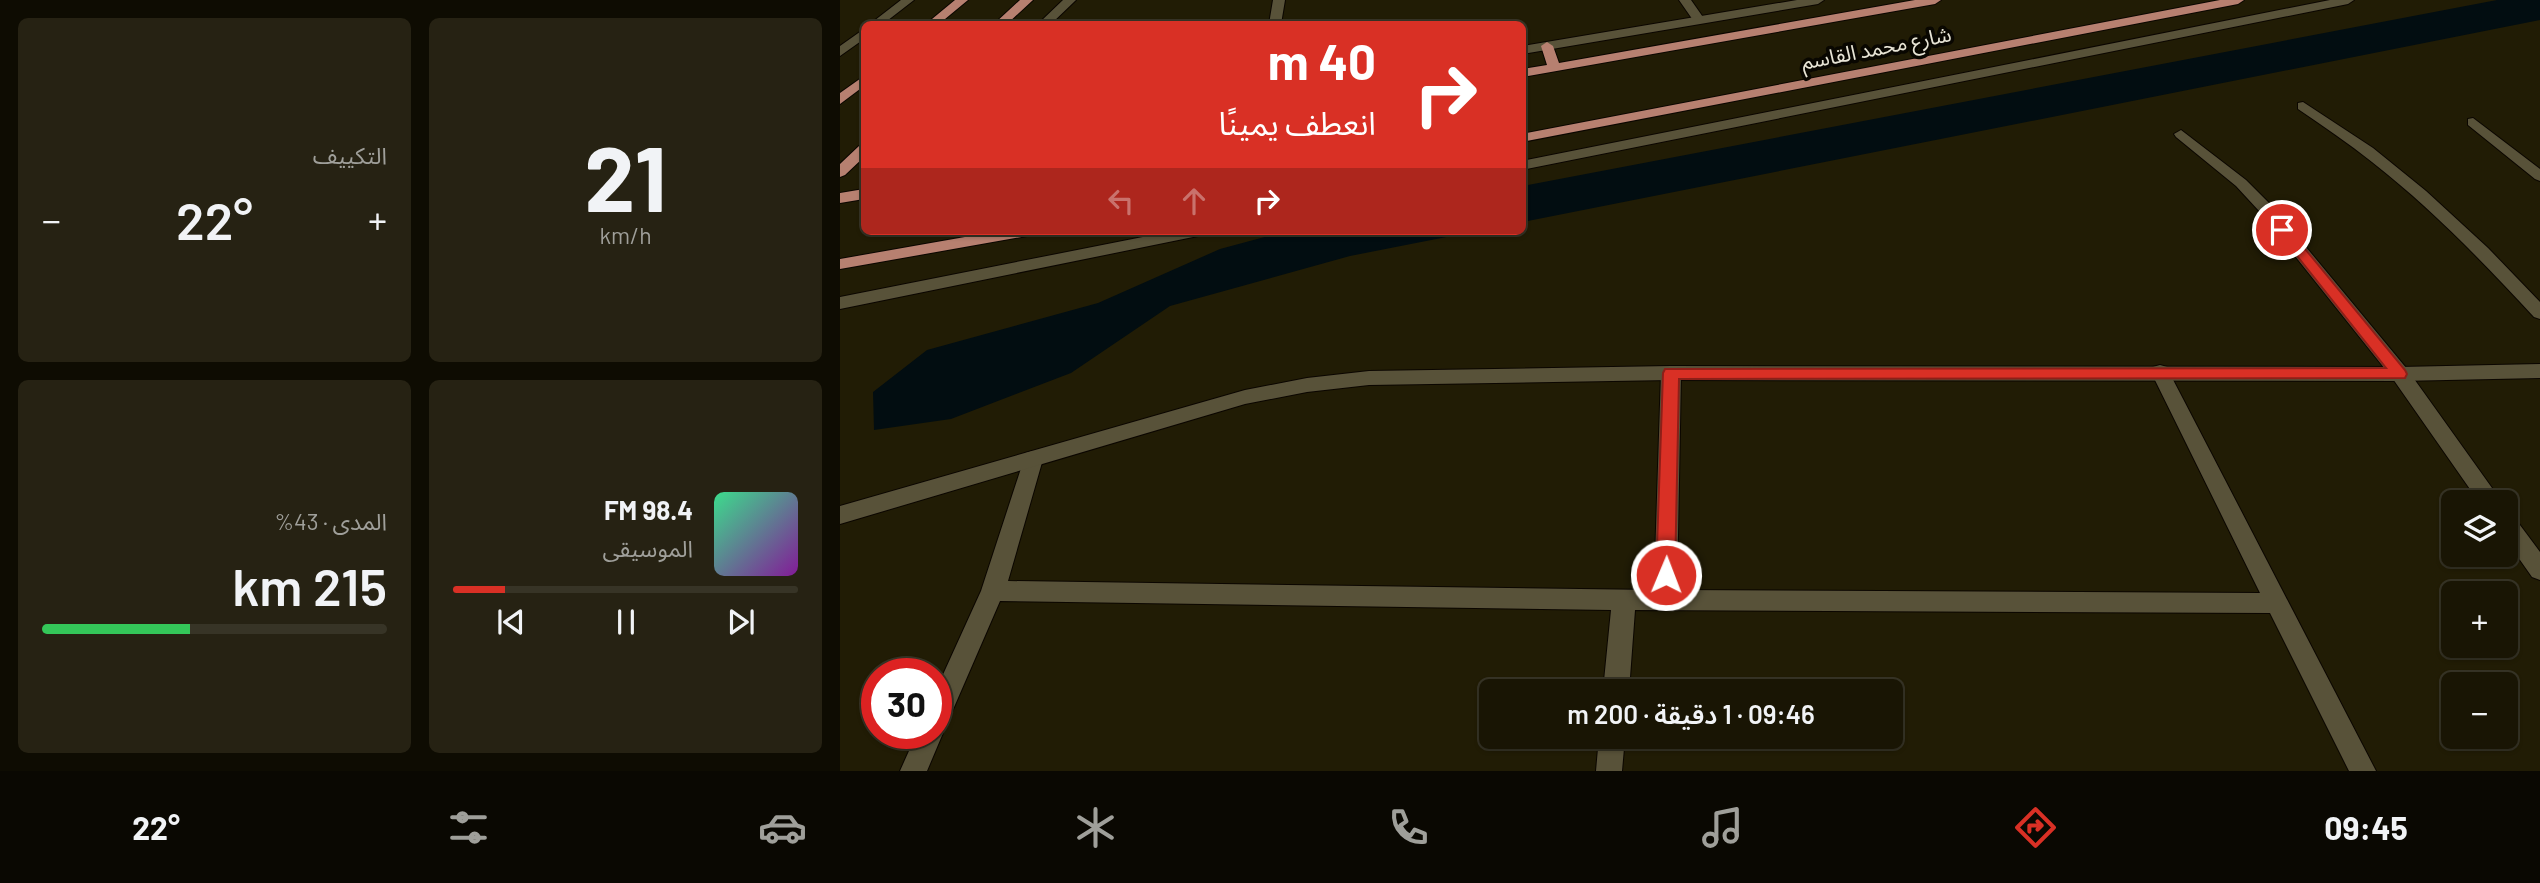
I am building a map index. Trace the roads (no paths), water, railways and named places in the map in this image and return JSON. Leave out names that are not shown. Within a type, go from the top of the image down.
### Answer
[{"type":"main road","points":[[936,21],[962,0]]},
{"type":"main road","points":[[1003,21],[1027,0]]},
{"type":"main road","name":"شارع محمد القاسم","points":[[1526,72],[1936,0]]},
{"type":"main road","name":"شارع محمد القاسم","points":[[1526,137],[2238,0]]},
{"type":"main road","points":[[1547,46],[1554,67]]},
{"type":"main road","points":[[840,100],[861,82]]},
{"type":"main road","points":[[840,172],[861,152]]},
{"type":"main road","points":[[840,198],[861,194]]},
{"type":"main road","points":[[840,264],[1004,235]]},
{"type":"street","points":[[880,21],[908,0]]},
{"type":"street","points":[[1047,21],[1070,0]]},
{"type":"street","points":[[1276,21],[1279,0]]},
{"type":"street","points":[[1685,0],[1699,20]]},
{"type":"street","points":[[1526,49],[1818,0]]},
{"type":"street","points":[[1526,165],[2348,0]]},
{"type":"street","points":[[840,52],[861,35]]},
{"type":"street","points":[[2303,106],[2377,158],[2430,203],[2506,275],[2540,313]]},
{"type":"street","points":[[2473,122],[2540,176]]},
{"type":"street","points":[[2181,134],[2241,183],[2266,209],[2400,374],[2482,490]]},
{"type":"street","points":[[840,303],[1178,235]]},
{"type":"street","points":[[840,515],[1245,397],[1307,385],[1369,379],[1671,373],[2400,374],[2540,371]]},
{"type":"street","points":[[2160,372],[2363,771]]},
{"type":"street","points":[[1665,600],[1671,373]]},
{"type":"street","points":[[952,683],[993,591],[1033,459]]},
{"type":"street","points":[[2518,540],[2540,570]]},
{"type":"street","points":[[993,591],[1624,600],[2277,603]]},
{"type":"street","points":[[1617,679],[1624,600]]},
{"type":"street","points":[[913,771],[923,749]]},
{"type":"street","points":[[1609,771],[1611,749]]}]
